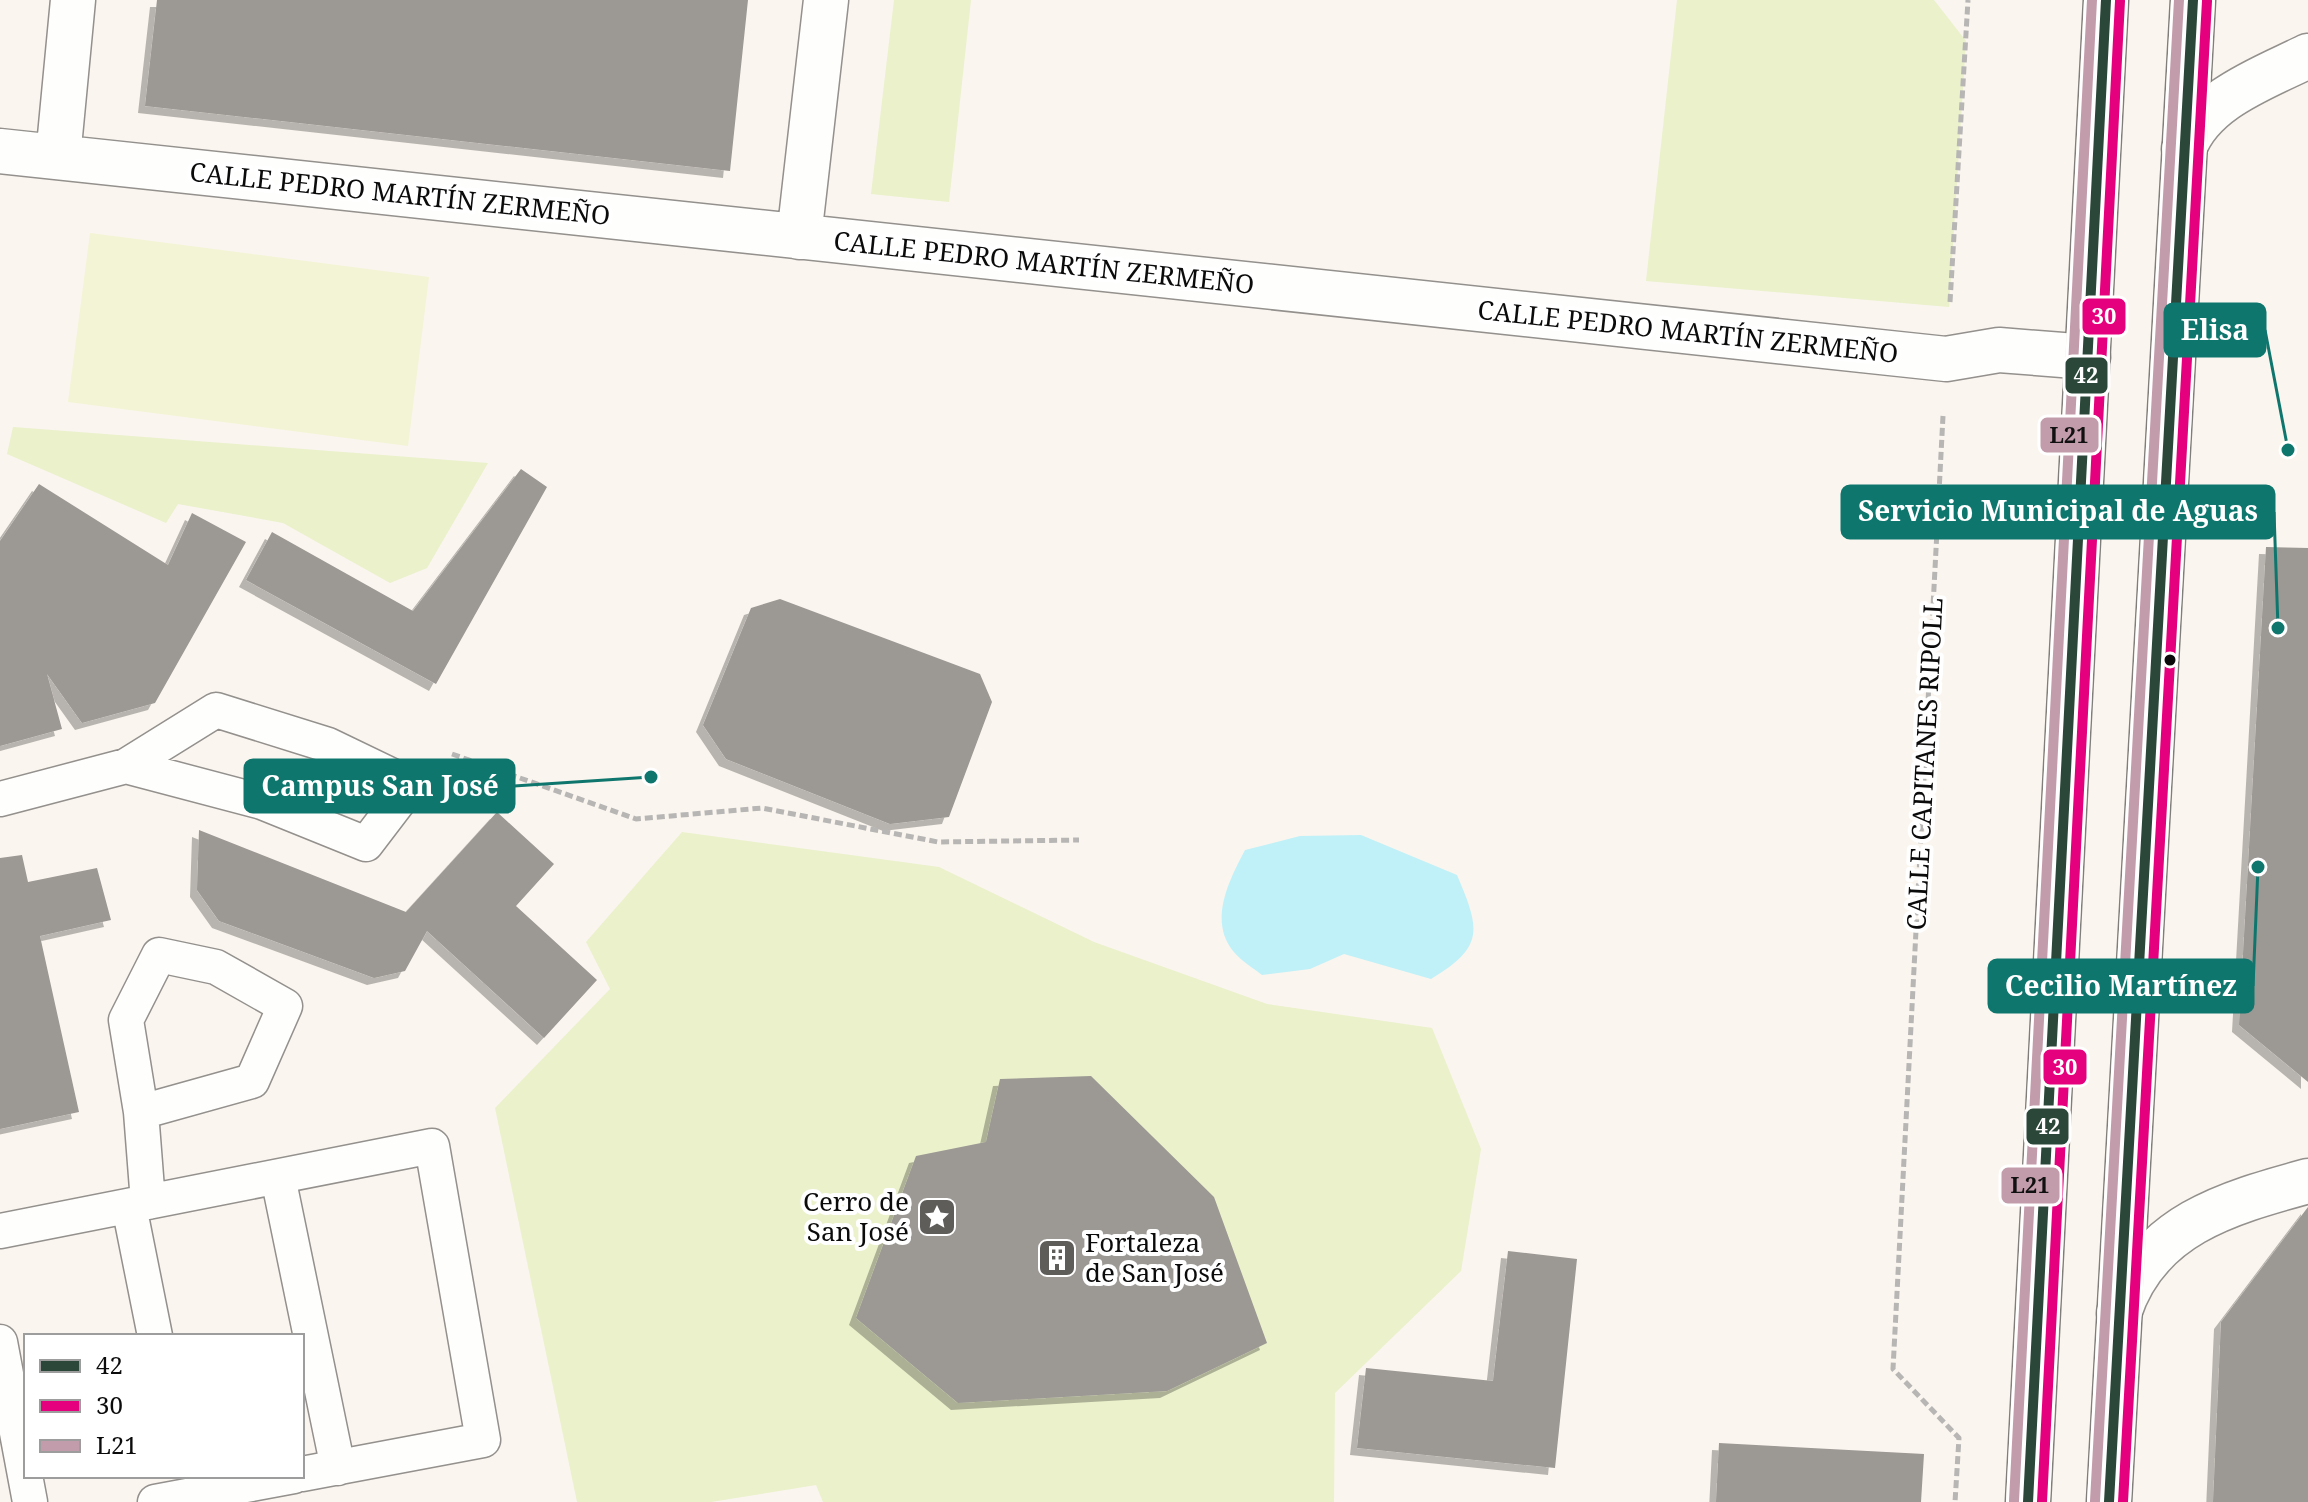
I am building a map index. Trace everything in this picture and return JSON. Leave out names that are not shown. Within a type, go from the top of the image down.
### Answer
[{"type":"main road","points":[[2109,1502],[2193,0]]},
{"type":"main road","points":[[2028,1502],[2088,357],[2100,10]]},
{"type":"street","points":[[58,157],[73,0]]},
{"type":"street","points":[[799,237],[826,0]]},
{"type":"street","points":[[2184,149],[2189,136],[2220,104],[2308,56]]},
{"type":"street","name":"CALLE PEDRO MARTÍN ZERMEÑO","points":[[0,151],[1946,359],[1999,350],[2088,357]]},
{"type":"street","points":[[2119,1313],[2128,1284],[2180,1229],[2242,1199],[2308,1181]]},
{"type":"lane","points":[[0,799],[126,766],[216,710],[328,745],[411,785],[366,844],[262,802],[126,766]]},
{"type":"lane","points":[[141,1112],[252,1081],[285,1006],[216,967],[159,955],[126,1020],[141,1112],[139,1204],[155,1334]]},
{"type":"lane","points":[[0,1231],[432,1146],[483,1440],[304,1474]]},
{"type":"lane","points":[[278,1177],[338,1468]]},
{"type":"lane","points":[[0,1342],[24,1470]]},
{"type":"lane","points":[[26,1478],[30,1502]]},
{"type":"lane","points":[[175,1491],[278,1478]]},
{"type":"path","name":"CALLE CAPITANES RIPOLL","points":[[1955,1502],[1959,1438],[1893,1369],[1968,0]]},
{"type":"path","points":[[411,785],[428,746],[636,819],[762,808],[938,842],[1079,840]]},
{"type":"green space","points":[[894,0],[971,0],[949,202],[871,194]]},
{"type":"green space","points":[[1677,0],[1934,0],[1966,41],[1949,307],[1646,281]]},
{"type":"green space","points":[[90,233],[429,277],[408,446],[68,402]]},
{"type":"green space","points":[[13,427],[488,463],[427,568],[390,583],[283,523],[178,504],[166,523],[7,454]]},
{"type":"green space","points":[[682,832],[939,867],[1094,942],[1267,1004],[1432,1028],[1481,1149],[1461,1271],[1335,1393],[1334,1502],[823,1502],[816,1485],[711,1502],[577,1502],[495,1108],[610,989],[586,942]]},
{"type":"water","points":[[1361,835],[1457,875],[1473,923],[1473,935],[1461,957],[1431,979],[1344,954],[1310,969],[1262,975],[1243,961],[1226,939],[1222,913],[1228,887],[1245,850],[1300,836]]},
{"type":"building","points":[[157,0],[748,0],[730,171],[145,106]]},
{"type":"building","points":[[521,469],[547,487],[436,684],[246,580],[272,532],[413,611]]},
{"type":"building","points":[[39,484],[168,565],[192,513],[246,542],[155,703],[82,723],[47,674],[62,729],[0,746],[0,541]]},
{"type":"building","points":[[2266,547],[2308,548],[2308,1082],[2239,1025]]},
{"type":"building","points":[[780,599],[980,674],[992,702],[949,817],[890,824],[726,759],[703,725],[751,608]]},
{"type":"building","points":[[497,812],[554,864],[516,906],[597,980],[544,1038],[427,931],[405,971],[374,978],[219,921],[197,890],[199,830],[406,912]]},
{"type":"building","points":[[22,855],[28,882],[97,868],[111,920],[40,936],[79,1112],[0,1129],[0,858]]},
{"type":"building","name":"Fortaleza de San José","points":[[1091,1076],[1214,1197],[1267,1343],[1167,1391],[958,1403],[856,1318],[916,1156],[986,1142],[1000,1079]]},
{"type":"building","points":[[2308,1207],[2308,1502],[2213,1502],[2221,1322]]},
{"type":"building","points":[[1508,1251],[1577,1259],[1555,1468],[1357,1448],[1366,1368],[1493,1381]]},
{"type":"building","points":[[1719,1443],[1924,1454],[1921,1502],[1716,1502]]},
{"type":"transit line","name":"L21","points":[[2014,1501],[2092,0]]},
{"type":"transit line","name":"42","points":[[2028,1502],[2106,0]]},
{"type":"transit line","name":"L21","points":[[2095,1501],[2179,0]]},
{"type":"transit line","name":"42","points":[[2109,1502],[2193,0]]},
{"type":"transit line","name":"30","points":[[2042,1502],[2120,1]]},
{"type":"transit line","name":"30","points":[[2123,1502],[2207,1]]},
{"type":"place","name":"Elisa","points":[[2288,450]]},
{"type":"place","name":"Servicio Municipal de Aguas","points":[[2278,628]]},
{"type":"place","name":"Campus San José","points":[[651,777]]},
{"type":"place","name":"Cecilio Martínez","points":[[2258,867]]},
{"type":"place","name":"Cerro de San José","points":[[937,1217]]},
{"type":"place","name":"Fortaleza de San José","points":[[1057,1258]]}]
